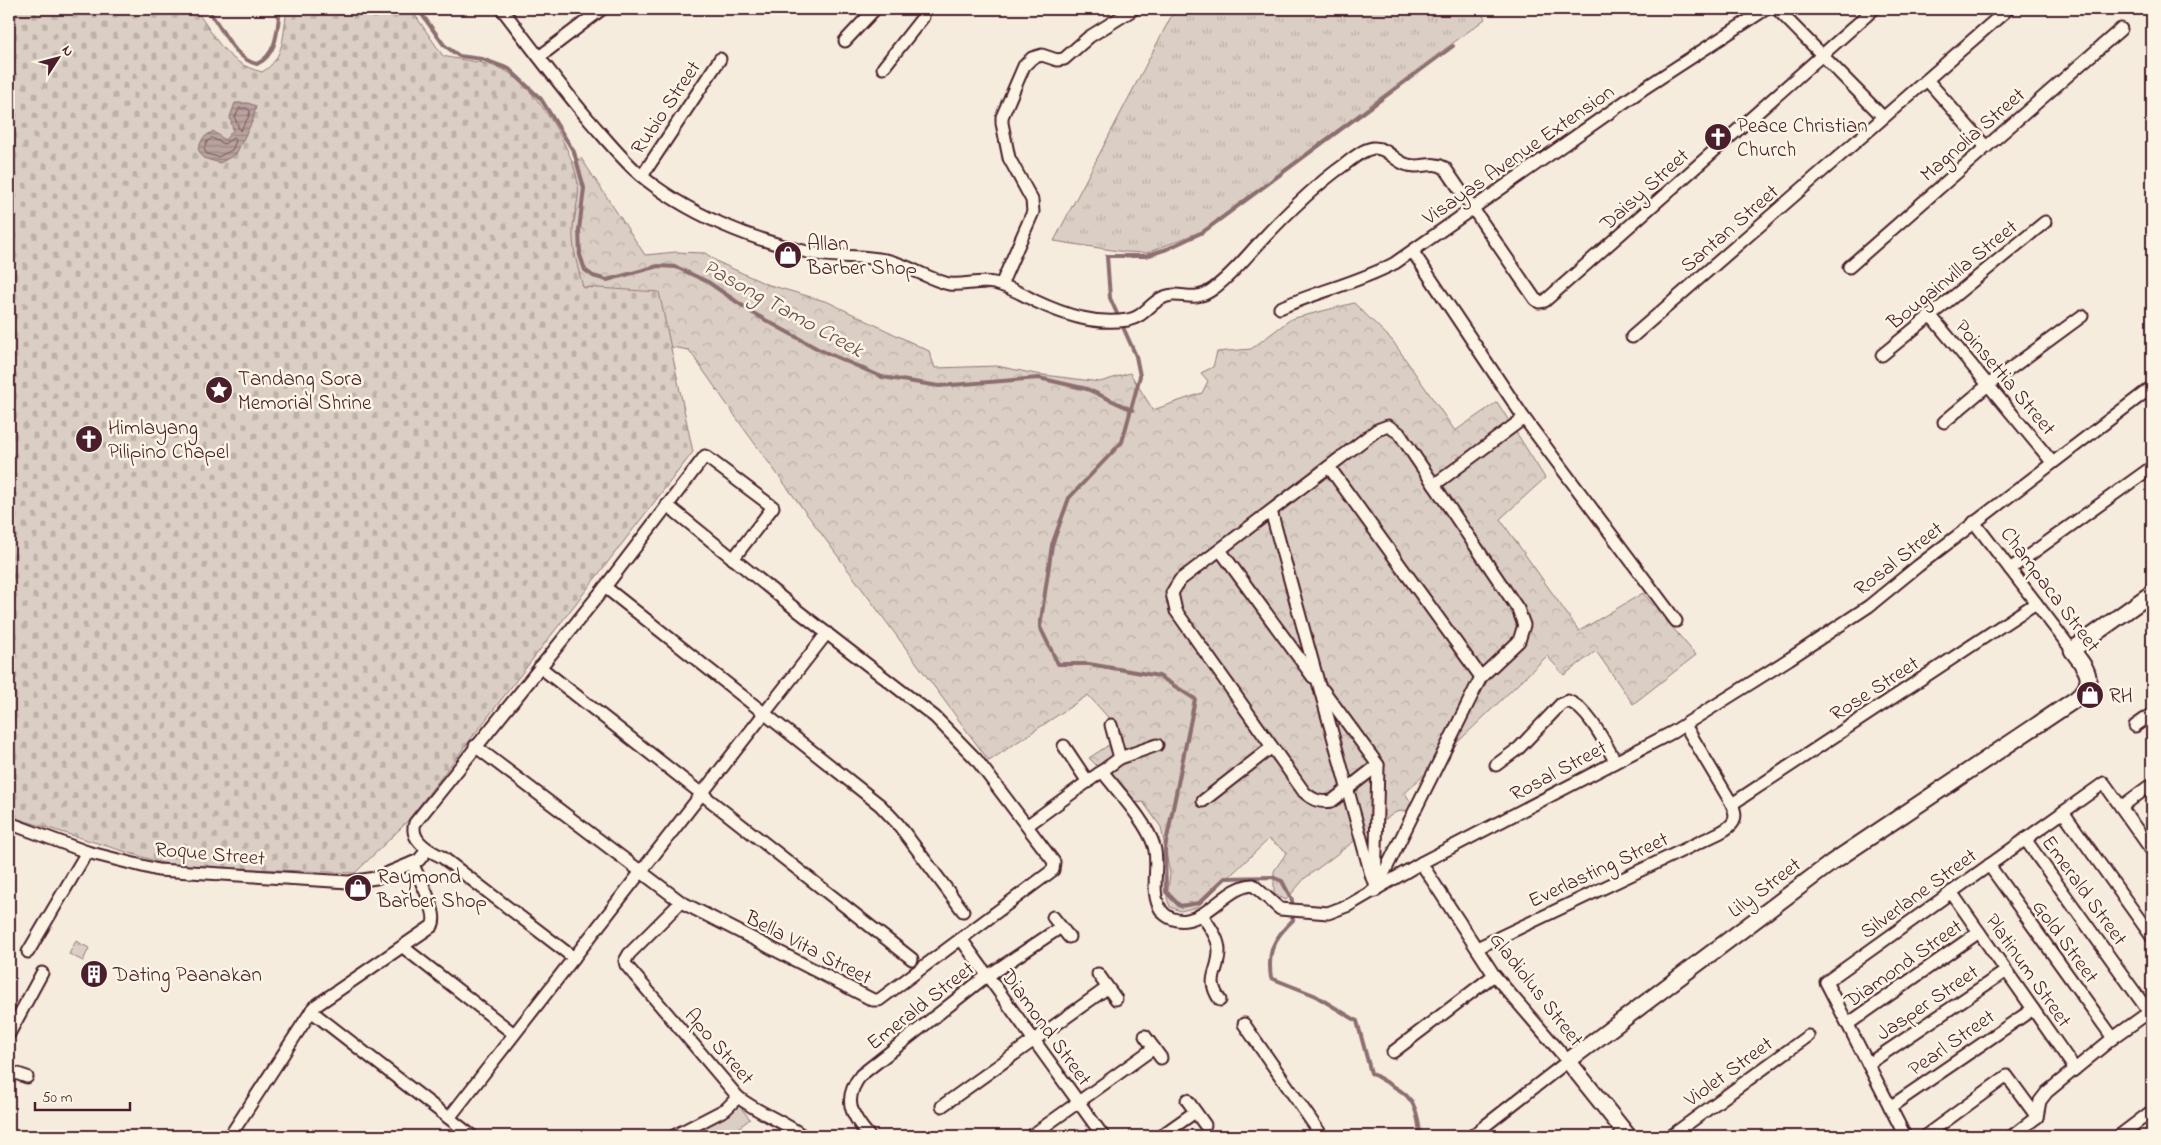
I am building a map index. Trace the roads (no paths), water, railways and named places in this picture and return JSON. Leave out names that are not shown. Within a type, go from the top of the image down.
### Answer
[{"type":"street","points":[[502,9],[606,139],[642,176],[679,201],[709,218],[754,236],[810,253],[838,258],[883,259],[947,283],[981,282],[1001,285],[1055,310],[1082,319],[1128,320],[1141,316],[1165,297],[1181,295],[1192,298],[1202,296],[1215,288],[1295,204],[1327,177],[1366,150],[1384,149],[1400,162],[1409,166],[1438,164],[1445,168],[1473,206]]},
{"type":"street","points":[[539,57],[602,9]]},
{"type":"street","points":[[846,41],[875,9]]},
{"type":"street","points":[[883,68],[923,17],[924,9]]},
{"type":"street","points":[[1001,285],[1033,212],[1032,200],[1010,158],[1002,123],[1002,118],[1024,66],[1032,58],[1042,55],[1057,60],[1064,59],[1089,38],[1134,9]]},
{"type":"street","name":"Visayas Avenue Extension","points":[[1280,308],[1314,294],[1360,281],[1413,252],[1473,206],[1643,89],[1766,9]]},
{"type":"street","points":[[1777,9],[1883,118]]},
{"type":"street","name":"Daisy Street","points":[[1473,206],[1535,299],[1539,302],[1556,293],[1874,9]]},
{"type":"street","name":"Santan Street","points":[[1632,337],[2008,9]]},
{"type":"street","name":"Magnolia Street","points":[[1849,267],[2121,29]]},
{"type":"street","name":"Rubio Street","points":[[642,176],[720,59]]},
{"type":"street","points":[[1927,80],[1986,147]]},
{"type":"street","name":"Bougainvilla Street","points":[[1882,355],[2045,222]]},
{"type":"street","points":[[1413,252],[1524,418],[1676,621]]},
{"type":"street","name":"Poinsettia Street","points":[[1931,316],[2052,462]]},
{"type":"street","points":[[1944,422],[1988,385],[2082,316]]},
{"type":"street","name":"Rosal Street","points":[[1102,771],[1145,828],[1154,844],[1156,891],[1161,911],[1170,918],[1185,920],[1202,916],[1244,885],[1253,885],[1280,909],[1290,911],[1328,913],[1349,906],[1421,863],[1685,725],[1869,606],[1974,522],[2152,387]]},
{"type":"street","points":[[1434,485],[1524,418]]},
{"type":"street","points":[[1375,891],[1481,677],[1519,640],[1524,625],[1522,617],[1399,433],[1388,426],[1377,430],[1180,580],[1172,593],[1172,602],[1176,611],[1304,792],[1313,800],[1332,801],[1341,796],[1378,765]]},
{"type":"street","points":[[574,958],[448,862],[427,850],[416,835],[414,830],[415,823],[475,746],[605,587],[705,456],[773,507],[734,558]]},
{"type":"street","points":[[1329,467],[1481,677]]},
{"type":"street","points":[[2010,569],[2152,467]]},
{"type":"street","name":"Bella Vita Street","points":[[668,505],[827,633],[912,698],[957,738],[1025,822],[1054,862],[1053,870],[876,1001],[680,902]]},
{"type":"street","points":[[1271,511],[1375,891]]},
{"type":"street","name":"Champaca Street","points":[[1974,522],[2072,650],[2088,673],[2089,683]]},
{"type":"street","points":[[1220,550],[1378,765],[1375,891]]},
{"type":"street","points":[[605,587],[889,814],[963,911]]},
{"type":"street","points":[[2072,650],[2152,592]]},
{"type":"street","name":"Rose Street","points":[[1732,804],[2036,603]]},
{"type":"street","points":[[449,1118],[827,633]]},
{"type":"street","points":[[540,667],[912,959]]},
{"type":"street","name":"Lily Street","points":[[1472,1136],[1568,1061],[1831,863],[2076,699],[2089,683]]},
{"type":"street","points":[[1496,765],[1519,748],[1561,704],[1568,701],[1574,703],[1583,712],[1615,761]]},
{"type":"street","points":[[2136,726],[2152,714]]},
{"type":"street","points":[[1111,725],[1120,758]]},
{"type":"street","points":[[1685,725],[1732,804]]},
{"type":"street","points":[[1025,822],[1088,782],[1120,758],[1157,745]]},
{"type":"street","points":[[475,746],[680,902]]},
{"type":"street","points":[[1064,746],[1088,782]]},
{"type":"street","points":[[1203,801],[1272,747]]},
{"type":"street","name":"Silverlane Street","points":[[1905,1136],[1826,982],[2104,783],[2152,851]]},
{"type":"street","points":[[2121,807],[2152,784]]},
{"type":"street","name":"Everlasting Street","points":[[1476,948],[1719,833],[1734,823],[1736,818],[1732,804]]},
{"type":"street","points":[[2063,812],[2152,937]]},
{"type":"street","name":"Roque Street","points":[[9,823],[87,852],[143,867],[179,873],[349,882],[376,878],[419,860],[427,850]]},
{"type":"street","name":"Emerald Street","points":[[2025,839],[2151,1011]]},
{"type":"street","points":[[28,952],[87,852]]},
{"type":"street","points":[[230,1136],[311,1011],[325,998],[403,947],[435,922],[434,912],[412,863]]},
{"type":"street","name":"Gladiolus Street","points":[[1421,863],[1494,974],[1568,1061],[1628,1136]]},
{"type":"street","name":"Gold Street","points":[[1989,865],[2113,1038]]},
{"type":"street","name":"Platinum Street","points":[[1952,892],[2075,1069]]},
{"type":"street","name":"Apo Street","points":[[680,902],[629,954],[625,961],[629,969],[738,1097],[750,1106],[793,1128],[803,1136]]},
{"type":"street","points":[[1202,916],[1217,940],[1219,951],[1212,977],[1215,993],[1220,1000]]},
{"type":"street","points":[[1054,917],[1068,937]]},
{"type":"street","name":"Emerald Street","points":[[869,1136],[852,1112],[850,1094],[861,1074],[987,976],[1061,927]]},
{"type":"street","name":"Diamond Street","points":[[1848,1024],[1979,932]]},
{"type":"street","name":"Diamond Street","points":[[961,939],[1103,1136]]},
{"type":"street","points":[[403,947],[514,1034]]},
{"type":"street","name":"Jasper Street","points":[[1868,1064],[2006,971]]},
{"type":"street","points":[[9,1034],[42,974]]},
{"type":"street","points":[[1098,974],[1116,999]]},
{"type":"street","points":[[1394,1052],[1494,974]]},
{"type":"street","points":[[942,1106],[1107,988]]},
{"type":"street","name":"Pearl Street","points":[[1890,1107],[2033,1009]]},
{"type":"street","points":[[311,1011],[472,1136]]},
{"type":"street","points":[[2012,1136],[2037,1118],[2040,1101],[2075,1069],[2113,1038],[2151,1011]]},
{"type":"street","points":[[1244,1024],[1322,1136]]},
{"type":"street","points":[[1145,1036],[1161,1058]]},
{"type":"street","name":"Violet Street","points":[[1671,1136],[1808,1036]]},
{"type":"street","points":[[1031,1136],[1154,1048]]},
{"type":"street","points":[[9,1071],[27,1077]]},
{"type":"street","points":[[1925,1136],[2007,1076],[2037,1118]]},
{"type":"street","points":[[674,1136],[726,1109],[738,1097]]},
{"type":"street","points":[[1188,1100],[1205,1125]]},
{"type":"street","points":[[2119,1136],[2152,1111]]},
{"type":"street","points":[[1161,1136],[1195,1112]]},
{"type":"water","points":[[235,103],[248,103],[256,106],[253,120],[236,154],[220,163],[203,158],[198,149],[203,138],[213,131],[225,140],[233,130],[230,117]]},
{"type":"waterway","name":"Pasong Tamo Creek","points":[[207,9],[241,56],[257,64],[264,60],[273,47],[280,9]]},
{"type":"waterway","name":"Pasong Tamo Creek","points":[[418,9],[444,45],[452,51],[459,56],[482,59],[509,69],[541,99],[574,152],[584,188],[579,230],[580,255],[585,270],[593,276],[607,280],[658,266],[676,267],[708,282],[753,313],[818,349],[882,377],[939,386],[1039,378],[1087,389],[1132,410]]},
{"type":"waterway","name":"Pasong Tamo Creek","points":[[1420,1136],[1416,1111],[1407,1096],[1371,1073],[1357,1021],[1314,995],[1271,978],[1270,960],[1273,946],[1281,933],[1293,920],[1292,900],[1282,881],[1272,877],[1225,878],[1199,903],[1180,906],[1166,892],[1165,848],[1195,699],[1159,676],[1089,664],[1058,664],[1040,627],[1052,545],[1069,498],[1122,442],[1140,376],[1136,356],[1110,298],[1107,256],[1146,256],[1167,249],[1203,232],[1453,46]]},
{"type":"place","name":"Peace Christian Church","points":[[1718,137]]},
{"type":"place","name":"Allan Barber Shop","points":[[788,255]]},
{"type":"place","name":"Tandang Sora Memorial Shrine","points":[[219,390]]},
{"type":"place","name":"Himlayang Pilipino Chapel","points":[[89,439]]},
{"type":"place","name":"RH","points":[[2090,695]]},
{"type":"place","name":"Raymond Barber Shop","points":[[358,888]]},
{"type":"place","name":"Dating Paanakan","points":[[94,974]]}]
